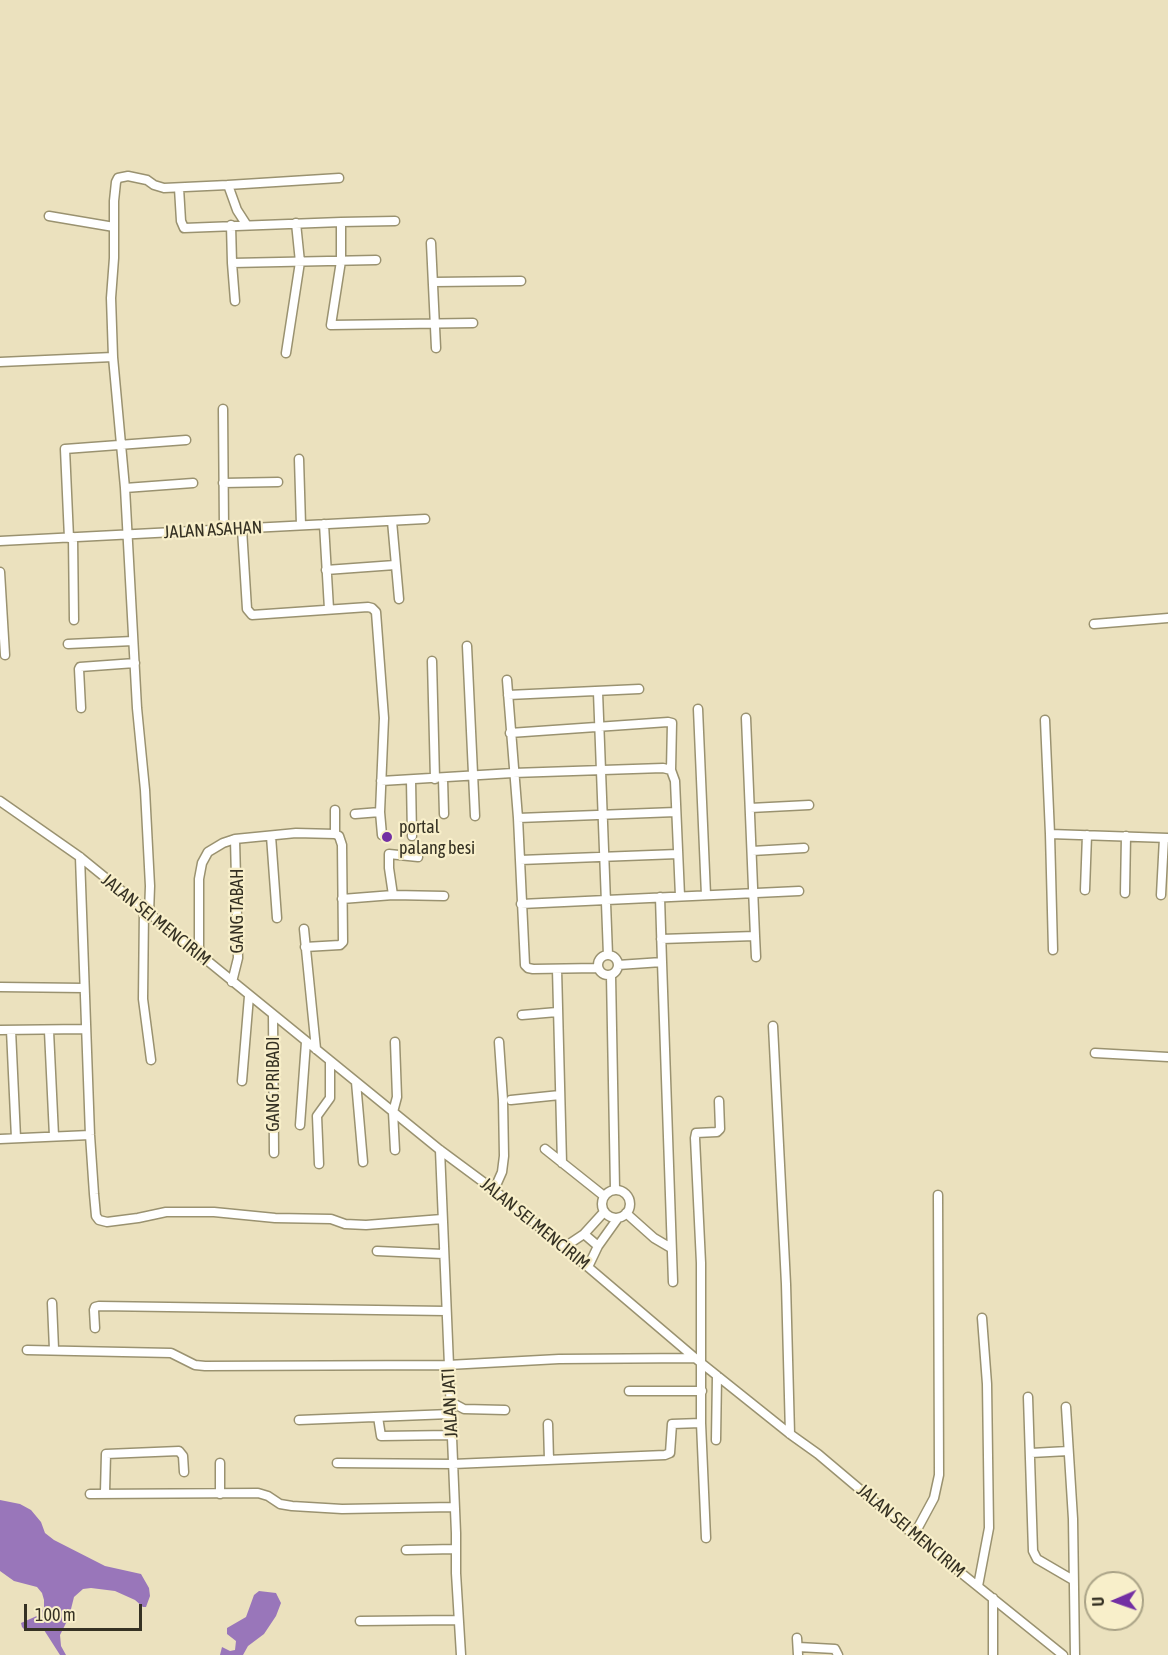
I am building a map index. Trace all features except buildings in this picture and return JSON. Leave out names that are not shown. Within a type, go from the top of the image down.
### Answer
[{"type":"street","points":[[151,1060],[143,999],[146,911],[150,886],[146,802],[137,708],[125,488],[113,357],[111,298],[115,189],[118,178],[128,176],[147,180],[159,187],[179,188],[339,178]]},
{"type":"street","points":[[228,185],[237,210],[246,224]]},
{"type":"street","points":[[179,188],[183,227],[395,221]]},
{"type":"street","points":[[49,216],[114,227]]},
{"type":"street","points":[[341,222],[341,261],[331,325],[473,323]]},
{"type":"street","points":[[286,353],[300,262],[296,223]]},
{"type":"street","points":[[231,225],[235,301]]},
{"type":"street","points":[[431,243],[436,348]]},
{"type":"street","points":[[232,263],[376,260]]},
{"type":"street","points":[[434,282],[521,281]]},
{"type":"street","points":[[0,362],[113,357]]},
{"type":"street","points":[[223,409],[224,529]]},
{"type":"street","points":[[74,620],[71,538],[64,451],[186,440]]},
{"type":"street","points":[[299,459],[301,525]]},
{"type":"street","points":[[125,488],[193,483]]},
{"type":"street","points":[[223,483],[278,483]]},
{"type":"street","name":"JALAN ASAHAN","points":[[0,541],[425,519]]},
{"type":"street","points":[[392,521],[399,599]]},
{"type":"street","points":[[324,524],[329,609]]},
{"type":"street","points":[[242,529],[249,613],[257,616],[368,607],[376,612],[384,718],[381,782],[382,835]]},
{"type":"street","points":[[326,570],[395,565]]},
{"type":"street","points":[[0,572],[5,655]]},
{"type":"street","points":[[1094,624],[1168,618]]},
{"type":"street","points":[[68,644],[134,641]]},
{"type":"street","points":[[466,646],[475,816]]},
{"type":"street","points":[[432,661],[439,779],[444,814]]},
{"type":"street","points":[[81,708],[80,667],[135,663]]},
{"type":"street","points":[[507,680],[518,818],[525,965],[528,969],[598,968]]},
{"type":"street","points":[[508,695],[639,689]]},
{"type":"street","points":[[598,692],[608,955]]},
{"type":"street","points":[[698,709],[706,895]]},
{"type":"street","points":[[746,718],[756,957]]},
{"type":"street","points":[[1045,720],[1053,950]]},
{"type":"street","points":[[510,733],[670,722],[673,725],[671,770],[675,781],[680,896]]},
{"type":"street","points":[[381,782],[513,773],[663,768],[671,770]]},
{"type":"street","points":[[411,780],[412,836]]},
{"type":"street","name":"JALAN SEI MENCIRIM","points":[[0,801],[80,857],[440,1150],[494,1190],[717,1376],[818,1454],[1063,1655]]},
{"type":"street","points":[[750,808],[809,805]]},
{"type":"street","points":[[335,810],[335,834]]},
{"type":"street","points":[[356,814],[381,812]]},
{"type":"street","points":[[518,818],[602,813],[676,812]]},
{"type":"street","points":[[199,956],[199,888],[202,863],[208,852],[235,839],[296,833],[335,834],[339,836],[342,845],[342,945],[305,947]]},
{"type":"street","points":[[1050,834],[1166,838],[1161,895]]},
{"type":"street","points":[[1085,891],[1087,835]]},
{"type":"street","points":[[271,836],[277,918]]},
{"type":"street","points":[[1125,893],[1126,836]]},
{"type":"street","name":"GANG TABAH","points":[[232,982],[238,957],[235,839]]},
{"type":"street","points":[[752,851],[804,848]]},
{"type":"street","points":[[393,895],[389,854],[418,857]]},
{"type":"street","points":[[520,860],[678,854]]},
{"type":"street","points":[[80,857],[90,1135],[96,1210],[99,1220],[103,1222],[138,1218],[166,1212],[214,1212],[275,1218],[331,1219],[345,1224],[366,1225],[442,1219]]},
{"type":"street","points":[[521,904],[799,891]]},
{"type":"street","points":[[342,899],[393,895],[444,896]]},
{"type":"street","points":[[660,897],[673,1282]]},
{"type":"street","points":[[304,928],[316,1049]]},
{"type":"street","points":[[661,939],[755,936]]},
{"type":"street","points":[[598,968],[601,958],[608,955],[616,959],[618,965],[616,971],[611,975]]},
{"type":"street","points":[[618,965],[662,962]]},
{"type":"street","points":[[598,968],[602,973],[611,975]]},
{"type":"street","points":[[557,969],[562,1163]]},
{"type":"street","points":[[611,975],[615,1189]]},
{"type":"street","points":[[0,987],[84,988]]},
{"type":"street","points":[[242,1081],[249,996]]},
{"type":"street","points":[[522,1015],[557,1012]]},
{"type":"street","name":"GANG PRIBADI","points":[[273,1015],[274,1153]]},
{"type":"street","points":[[773,1026],[786,1284],[790,1434]]},
{"type":"street","points":[[0,1030],[85,1029]]},
{"type":"street","points":[[11,1030],[16,1138]]},
{"type":"street","points":[[49,1031],[54,1136]]},
{"type":"street","points":[[300,1125],[306,1042]]},
{"type":"street","points":[[395,1042],[397,1097],[393,1112],[395,1150]]},
{"type":"street","points":[[494,1190],[502,1173],[504,1156],[503,1100],[498,1042]]},
{"type":"street","points":[[1095,1053],[1168,1057]]},
{"type":"street","points":[[319,1164],[317,1116],[330,1098],[330,1061]]},
{"type":"street","points":[[356,1082],[363,1162]]},
{"type":"street","points":[[511,1100],[560,1095]]},
{"type":"street","points":[[706,1538],[701,1423],[702,1391],[698,1360],[700,1263],[695,1138],[696,1133],[701,1131],[717,1132],[720,1129],[719,1101]]},
{"type":"street","points":[[0,1139],[90,1135]]},
{"type":"street","points":[[545,1149],[604,1196]]},
{"type":"street","name":"JALAN JATI","points":[[440,1150],[460,1655]]},
{"type":"street","points":[[615,1189],[604,1196],[602,1205],[604,1212],[609,1216],[622,1216],[671,1248]]},
{"type":"street","points":[[588,1267],[598,1246],[630,1205],[630,1200],[624,1192],[615,1189]]},
{"type":"street","points":[[914,1535],[934,1498],[939,1475],[940,1371],[936,1234],[938,1196]]},
{"type":"street","points":[[563,1248],[584,1234],[604,1212]]},
{"type":"street","points":[[584,1234],[598,1246]]},
{"type":"street","points":[[377,1251],[443,1254]]},
{"type":"street","points":[[52,1303],[54,1349]]},
{"type":"street","points":[[95,1328],[94,1310],[99,1306],[446,1311]]},
{"type":"street","points":[[978,1586],[990,1528],[987,1384],[982,1318]]},
{"type":"street","points":[[27,1350],[171,1353],[195,1365],[205,1366],[448,1365],[559,1359],[698,1360]]},
{"type":"street","points":[[716,1440],[717,1376]]},
{"type":"street","points":[[629,1391],[702,1391]]},
{"type":"street","points":[[1028,1397],[1034,1556],[1073,1580]]},
{"type":"street","points":[[449,1401],[464,1409],[505,1410]]},
{"type":"street","points":[[1066,1407],[1073,1519],[1075,1655]]},
{"type":"street","points":[[299,1420],[450,1414]]},
{"type":"street","points":[[378,1417],[382,1436],[451,1435]]},
{"type":"street","points":[[337,1463],[453,1464],[665,1455],[670,1453],[672,1424],[701,1423]]},
{"type":"street","points":[[548,1424],[549,1460]]},
{"type":"street","points":[[105,1492],[106,1454],[178,1451],[183,1456],[184,1472]]},
{"type":"street","points":[[1031,1453],[1068,1451]]},
{"type":"street","points":[[220,1463],[220,1494]]},
{"type":"street","points":[[90,1494],[105,1492],[258,1493],[280,1504],[292,1506],[342,1509],[454,1507]]},
{"type":"street","points":[[406,1550],[456,1549]]},
{"type":"street","points":[[993,1598],[993,1655]]},
{"type":"street","points":[[360,1621],[458,1620]]},
{"type":"street","points":[[798,1647],[835,1649],[838,1655]]},
{"type":"shaded area","points":[[0,1500],[20,1504],[31,1510],[41,1522],[45,1533],[54,1540],[105,1566],[141,1574],[149,1588],[150,1596],[146,1607],[115,1591],[83,1589],[74,1597],[69,1617],[60,1635],[61,1646],[66,1655],[60,1655],[44,1630],[40,1628],[25,1630],[21,1623],[39,1615],[44,1608],[44,1600],[37,1587],[14,1581],[0,1571]]},
{"type":"shaded area","points":[[259,1591],[276,1593],[281,1603],[276,1616],[264,1634],[248,1646],[243,1655],[220,1655],[222,1647],[230,1651],[235,1650],[236,1641],[227,1634],[227,1628],[246,1617],[254,1595]]},
{"type":"place","name":"portal palang besi","points":[[387,837]]}]
